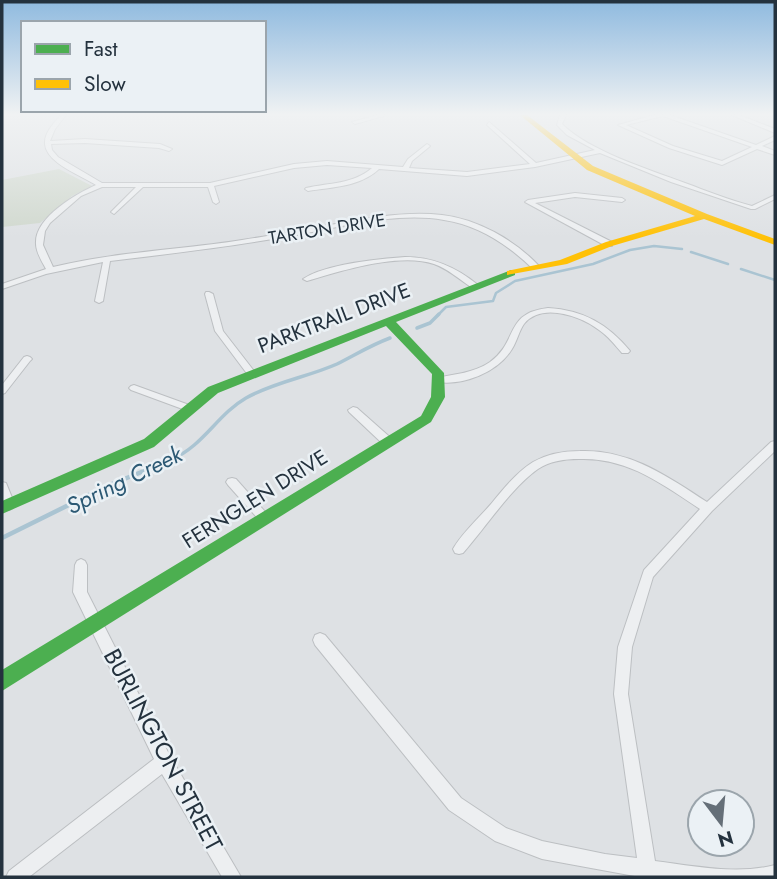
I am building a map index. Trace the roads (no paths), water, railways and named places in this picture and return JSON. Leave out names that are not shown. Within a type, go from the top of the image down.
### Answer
[{"type":"street","points":[[53,156],[60,163],[101,185]]},
{"type":"street","points":[[405,169],[415,156]]},
{"type":"street","points":[[525,156],[535,165]]},
{"type":"street","points":[[573,156],[605,175],[775,242]]},
{"type":"street","points":[[49,268],[39,242],[44,226],[79,195],[101,185],[210,185],[317,163],[467,174],[582,156]]},
{"type":"street","points":[[612,156],[753,208],[775,197]]},
{"type":"street","points":[[701,156],[722,163],[737,156]]},
{"type":"street","points":[[308,189],[353,181],[370,174],[377,167]]},
{"type":"street","points":[[114,212],[142,184]]},
{"type":"street","points":[[210,185],[216,202]]},
{"type":"street","points":[[609,244],[528,202],[575,195],[622,200]]},
{"type":"street","name":"TARTON DRIVE","points":[[2,287],[49,268],[431,216],[454,219],[477,227],[514,247],[535,265]]},
{"type":"street","name":"PARKTRAIL DRIVE","points":[[6,506],[134,451],[163,432],[188,408],[213,390],[251,373],[474,285],[535,265],[570,260],[609,244],[704,216]]},
{"type":"street","points":[[307,279],[321,272],[411,258],[433,261],[474,285]]},
{"type":"street","points":[[99,301],[107,260]]},
{"type":"street","points":[[209,294],[219,331],[251,373]]},
{"type":"street","points":[[387,320],[432,365],[440,380],[465,377],[496,363],[507,350],[522,321],[539,313],[567,313],[596,324],[625,351]]},
{"type":"street","points":[[2,391],[27,359]]},
{"type":"street","name":"FERNGLEN DRIVE","points":[[2,681],[426,419],[435,405],[440,380]]},
{"type":"street","points":[[134,388],[188,408]]},
{"type":"street","points":[[353,410],[388,442]]},
{"type":"street","points":[[648,872],[621,694],[625,647],[648,574],[708,508],[775,445]]},
{"type":"street","points":[[459,549],[533,467],[559,456],[588,453],[617,456],[639,464],[708,508]]},
{"type":"street","points":[[232,482],[264,518]]},
{"type":"street","points":[[2,486],[6,506]]},
{"type":"street","name":"BURLINGTON STREET","points":[[81,565],[80,592],[164,762],[232,877]]},
{"type":"street","points":[[320,640],[455,804],[501,835],[542,850],[648,872],[714,877],[763,877],[775,874]]},
{"type":"street","points":[[15,877],[164,762]]},
{"type":"waterway","name":"Spring Creek","points":[[417,328],[430,323],[446,307],[493,301],[496,293],[515,281],[593,264],[630,250],[654,246],[682,249]]},
{"type":"waterway","name":"Spring Creek","points":[[691,252],[728,264]]},
{"type":"waterway","name":"Spring Creek","points":[[741,269],[775,280]]},
{"type":"waterway","name":"Spring Creek","points":[[172,459],[192,447],[246,398],[337,364],[390,338]]},
{"type":"waterway","name":"Spring Creek","points":[[2,538],[107,486],[176,458]]}]
